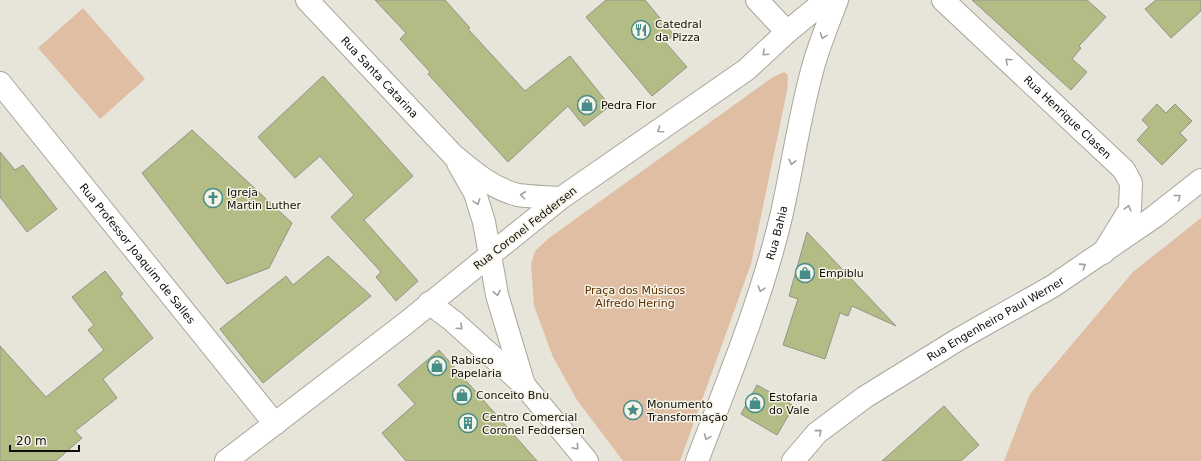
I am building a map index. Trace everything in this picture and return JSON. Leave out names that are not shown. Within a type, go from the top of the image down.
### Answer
[{"type":"main road","name":"Rua Santa Catarina","points":[[307,0],[453,155],[474,172],[503,190],[519,195],[562,198]]},
{"type":"main road","points":[[757,0],[787,32]]},
{"type":"main road","name":"Rua Coronel Feddersen","points":[[226,461],[562,198],[746,70],[787,32],[826,0]]},
{"type":"main road","name":"Rua Bahia","points":[[698,461],[752,318],[764,279],[781,217],[812,71],[821,41],[837,0]]},
{"type":"main road","name":"Rua Henrique Clasen","points":[[943,0],[1124,170],[1131,184],[1130,209],[1102,254]]},
{"type":"main road","name":"Rua Professor Joaquim de Salles","points":[[0,83],[275,424]]},
{"type":"main road","name":"Rua Santa Catarina","points":[[453,155],[475,193],[484,222],[497,295],[524,385]]},
{"type":"main road","name":"Rua Engenheiro Paul Werner","points":[[793,461],[817,433],[865,397],[959,339],[1053,286],[1102,254],[1154,217],[1201,180]]},
{"type":"main road","points":[[429,303],[453,321],[524,385],[587,461]]},
{"type":"green space","points":[[83,8],[145,79],[100,119],[38,48]]},
{"type":"green space","name":"Praça dos Músicos Alfredo Hering","points":[[784,72],[788,75],[787,91],[751,264],[680,461],[623,461],[577,400],[553,357],[534,306],[531,264],[535,251],[549,238],[773,77]]},
{"type":"green space","points":[[1201,218],[1201,461],[1004,461],[1030,394],[1133,272]]},
{"type":"building","points":[[375,0],[445,0],[470,28],[468,29],[525,91],[570,56],[610,106],[584,126],[568,106],[508,162],[428,74],[430,72],[400,39],[406,33]]},
{"type":"building","points":[[606,0],[645,0],[674,35],[665,42],[687,67],[652,96],[586,17]]},
{"type":"building","points":[[972,0],[1087,0],[1106,17],[1079,46],[1081,48],[1072,59],[1087,72],[1071,90]]},
{"type":"building","points":[[1156,0],[1201,0],[1201,11],[1171,38],[1145,9]]},
{"type":"building","points":[[323,76],[413,176],[364,220],[418,281],[396,301],[376,277],[381,272],[331,217],[354,195],[320,156],[295,178],[258,137]]},
{"type":"building","points":[[1157,104],[1166,113],[1175,104],[1192,121],[1180,133],[1187,140],[1162,165],[1137,140],[1149,127],[1142,120]]},
{"type":"building","name":"Igreja Martin Luther","points":[[192,130],[292,223],[269,268],[227,284],[142,173]]},
{"type":"building","points":[[0,152],[15,170],[23,165],[57,209],[27,232],[0,197]]},
{"type":"building","points":[[807,232],[896,326],[852,306],[848,316],[840,313],[825,359],[783,345],[798,299],[789,296]]},
{"type":"building","points":[[328,256],[371,296],[263,383],[220,329],[286,276],[293,285]]},
{"type":"building","points":[[105,271],[123,294],[120,296],[153,338],[103,379],[117,398],[75,431],[82,438],[56,461],[0,461],[0,346],[46,397],[104,350],[88,330],[94,325],[72,297]]},
{"type":"building","name":"Centro Comercial Coronel Feddersen","points":[[439,350],[537,461],[406,461],[382,433],[415,404],[398,385]]},
{"type":"building","points":[[757,385],[794,406],[777,435],[741,414]]},
{"type":"building","points":[[944,406],[979,445],[961,461],[882,461]]},
{"type":"place","name":"Catedral da Pizza","points":[[641,30]]},
{"type":"place","name":"Pedra Flor","points":[[587,105]]},
{"type":"place","name":"Igreja Martin Luther","points":[[213,198]]},
{"type":"place","name":"Empiblu","points":[[805,273]]},
{"type":"place","name":"Rabisco Papelaria","points":[[437,366]]},
{"type":"place","name":"Conceito Bnu","points":[[462,395]]},
{"type":"place","name":"Estofaria do Vale","points":[[755,403]]},
{"type":"place","name":"Monumento Transformação","points":[[633,410]]},
{"type":"place","name":"Centro Comercial Coronel Feddersen","points":[[468,423]]}]
